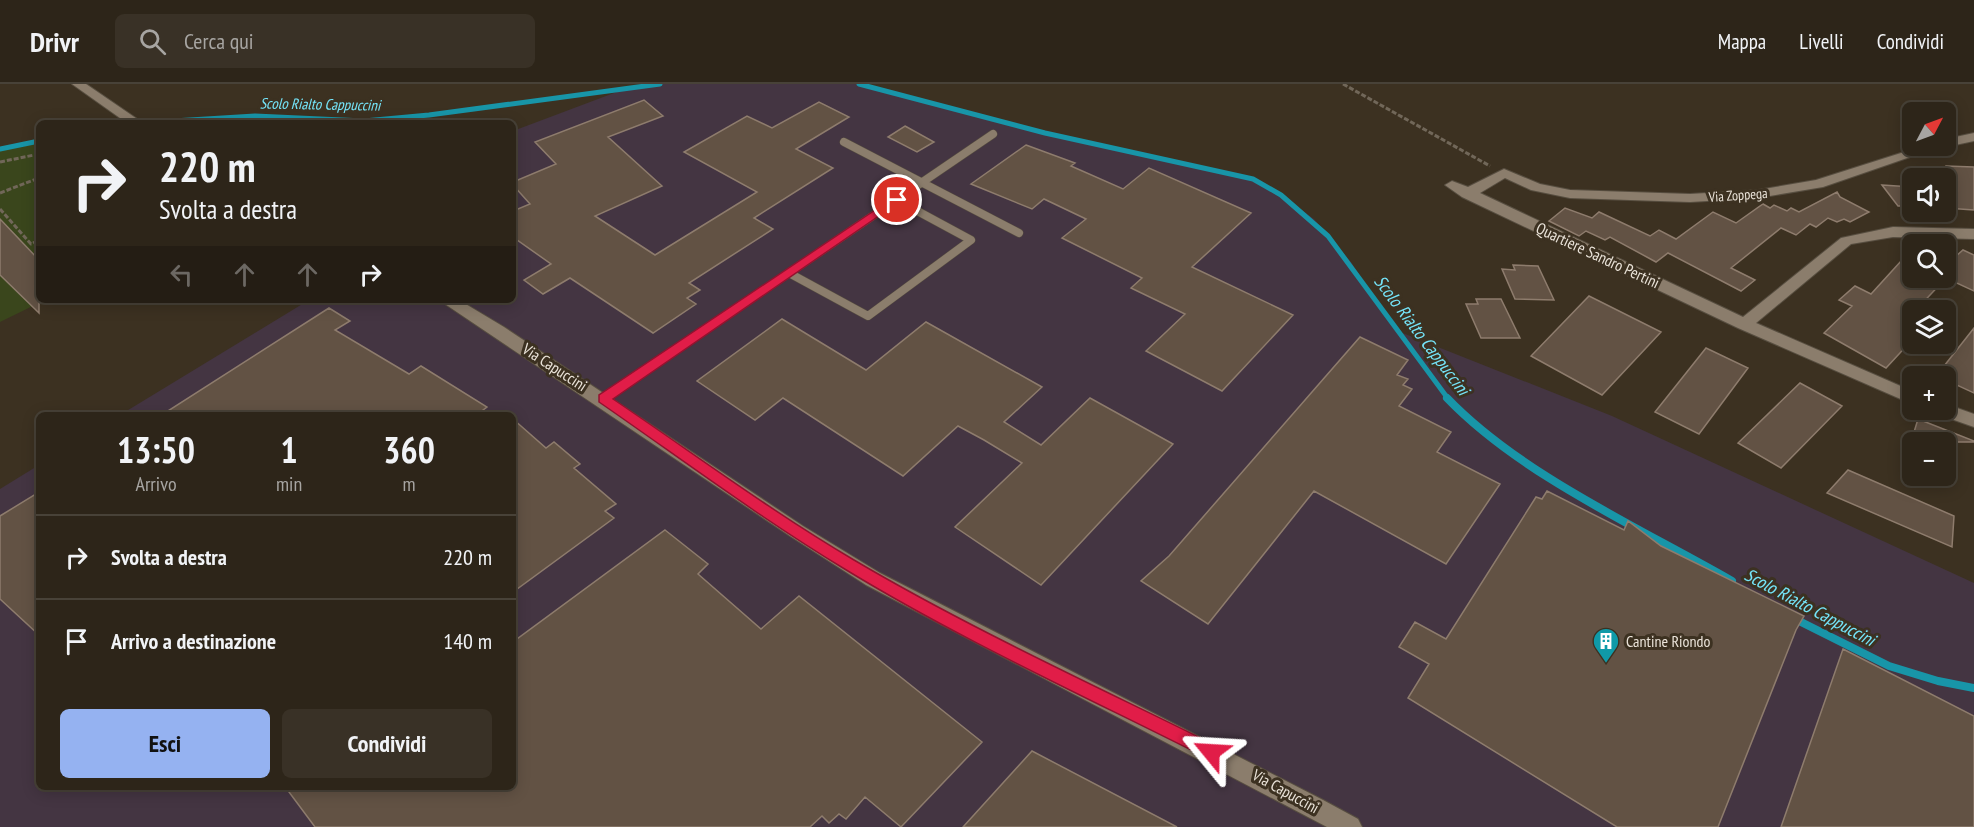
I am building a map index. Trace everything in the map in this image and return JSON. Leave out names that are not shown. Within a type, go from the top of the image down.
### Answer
[{"type":"street","points":[[78,84],[132,120]]},
{"type":"street","points":[[1956,141],[1974,137]]},
{"type":"street","name":"Via Zoppega","points":[[1504,173],[1536,187],[1570,194],[1622,198],[1690,198],[1769,193],[1818,184],[1904,156]]},
{"type":"street","points":[[1467,194],[1504,173]]},
{"type":"street","name":"Quartiere Sandro Pertini","points":[[1452,185],[1744,324],[1902,394]]},
{"type":"street","points":[[1744,324],[1846,241],[1866,234],[1894,231],[1974,234]]},
{"type":"street","name":"Via Capuccini","points":[[452,303],[604,399],[772,516],[849,564],[946,618],[1252,772],[1345,825]]},
{"type":"street","points":[[1956,415],[1974,421]]},
{"type":"lane","points":[[604,399],[993,134]]},
{"type":"lane","points":[[844,142],[1019,233]]},
{"type":"lane","points":[[789,273],[868,316],[971,240],[897,200]]},
{"type":"path","points":[[1343,84],[1504,173]]},
{"type":"path","points":[[0,162],[36,155]]},
{"type":"path","points":[[0,193],[36,179]]},
{"type":"path","points":[[0,209],[31,244],[36,242]]},
{"type":"shaded area","points":[[660,84],[859,84],[1045,133],[1253,179],[1270,187],[1314,219],[1351,262],[1395,330],[1612,416],[1974,583],[1974,827],[0,827],[0,489],[36,467],[36,790],[516,790],[516,412],[125,412],[304,303],[516,303],[516,130],[622,90]]},
{"type":"green space","points":[[36,144],[36,303],[39,303],[0,322],[0,151]]},
{"type":"building","points":[[644,100],[663,116],[608,137],[662,186],[595,216],[655,255],[757,192],[684,152],[747,116],[772,128],[819,102],[849,117],[796,149],[833,168],[754,218],[773,229],[689,283],[700,290],[687,298],[696,304],[653,333],[570,278],[543,294],[524,280],[551,264],[516,239],[516,210],[530,204],[516,188],[516,181],[556,164],[535,142]]},
{"type":"building","points":[[905,126],[934,142],[917,152],[888,137]]},
{"type":"building","points":[[1026,145],[1075,163],[1071,166],[1123,189],[1149,168],[1251,213],[1192,267],[1293,315],[1222,391],[1146,351],[1185,314],[1131,288],[1142,278],[1062,238],[1086,219],[1044,199],[1032,209],[971,184]]},
{"type":"building","points":[[1946,166],[1974,167],[1974,210],[1956,209],[1956,168],[1946,168]]},
{"type":"building","points":[[1882,185],[1902,186],[1902,206],[1898,206]]},
{"type":"building","points":[[1837,192],[1840,197],[1869,212],[1850,222],[1844,219],[1837,222],[1828,218],[1816,227],[1810,224],[1796,235],[1781,228],[1731,268],[1755,280],[1741,291],[1668,253],[1656,262],[1610,237],[1605,240],[1586,231],[1579,236],[1549,221],[1565,208],[1592,218],[1599,212],[1650,236],[1659,230],[1676,239],[1713,212],[1736,223],[1763,204],[1770,208],[1774,205],[1787,211],[1791,208],[1799,212]]},
{"type":"building","points":[[0,219],[36,257],[36,303],[39,303],[39,313],[0,275]]},
{"type":"building","points":[[1963,250],[1974,255],[1974,291],[1956,283],[1956,256]]},
{"type":"building","points":[[1902,260],[1902,288],[1937,288],[1925,300],[1902,300],[1902,351],[1886,368],[1824,333],[1852,306],[1839,300],[1855,286],[1871,294]]},
{"type":"building","points":[[1513,265],[1538,266],[1554,300],[1515,299],[1502,269],[1515,270]]},
{"type":"building","points":[[1589,296],[1661,332],[1602,395],[1531,356]]},
{"type":"building","points":[[1476,299],[1501,299],[1520,338],[1481,338],[1466,304],[1478,304]]},
{"type":"building","points":[[329,308],[350,321],[335,330],[409,374],[421,366],[487,407],[480,412],[166,412]]},
{"type":"building","points":[[782,319],[866,370],[926,322],[1042,387],[1004,422],[1041,445],[1090,398],[1173,444],[1041,585],[955,527],[1022,463],[984,440],[958,426],[903,476],[783,398],[755,420],[697,381]]},
{"type":"building","points":[[1974,328],[1974,393],[1956,385],[1956,366],[1944,366],[1956,354]]},
{"type":"building","points":[[1360,337],[1408,360],[1397,375],[1408,379],[1403,385],[1412,389],[1399,406],[1451,432],[1437,452],[1500,484],[1446,564],[1314,491],[1208,624],[1141,581],[1169,556]]},
{"type":"building","points":[[1706,348],[1748,368],[1699,434],[1655,412]]},
{"type":"building","points":[[1800,383],[1842,406],[1781,468],[1738,443]]},
{"type":"building","points":[[1918,420],[1921,420],[1951,432],[1914,432]]},
{"type":"building","points":[[516,422],[546,448],[554,442],[580,464],[574,468],[616,504],[605,511],[614,518],[516,590]]},
{"type":"building","points":[[1956,434],[1974,441],[1956,442]]},
{"type":"building","points":[[1848,470],[1954,516],[1952,547],[1827,493]]},
{"type":"building","name":"Cantine Riondo","points":[[1547,491],[1624,530],[1628,521],[1661,546],[1804,616],[1796,630],[1718,827],[1617,827],[1408,698],[1429,664],[1399,647],[1415,622],[1446,639],[1536,497],[1542,499]]},
{"type":"building","points":[[36,494],[36,632],[0,599],[0,516]]},
{"type":"building","points":[[665,530],[708,564],[698,574],[761,629],[799,596],[982,742],[901,827],[865,797],[846,819],[839,814],[829,823],[822,816],[810,827],[315,827],[287,790],[516,790],[516,640]]},
{"type":"building","points":[[1843,649],[1974,716],[1974,827],[1781,827]]},
{"type":"building","points":[[1032,751],[1177,827],[963,827]]},
{"type":"waterway","name":"Scolo Rialto Cappuccini","points":[[375,120],[429,115],[660,84]]},
{"type":"waterway","name":"Scolo Rialto Cappuccini","points":[[859,84],[1045,133],[1253,179],[1281,195],[1328,236],[1449,400]]},
{"type":"waterway","name":"Scolo Rialto Cappuccini","points":[[190,120],[255,116],[342,120]]},
{"type":"waterway","name":"Scolo Rialto Cappuccini","points":[[0,149],[36,142]]},
{"type":"waterway","points":[[1449,400],[1477,426],[1545,476],[1732,581]]},
{"type":"waterway","name":"Scolo Rialto Cappuccini","points":[[1793,618],[1889,666],[1938,681],[1974,688]]},
{"type":"place","name":"Cantine Riondo","points":[[1606,664]]},
{"type":"route","points":[[897,200],[604,399],[772,516],[849,564],[946,618],[1211,752]]}]
